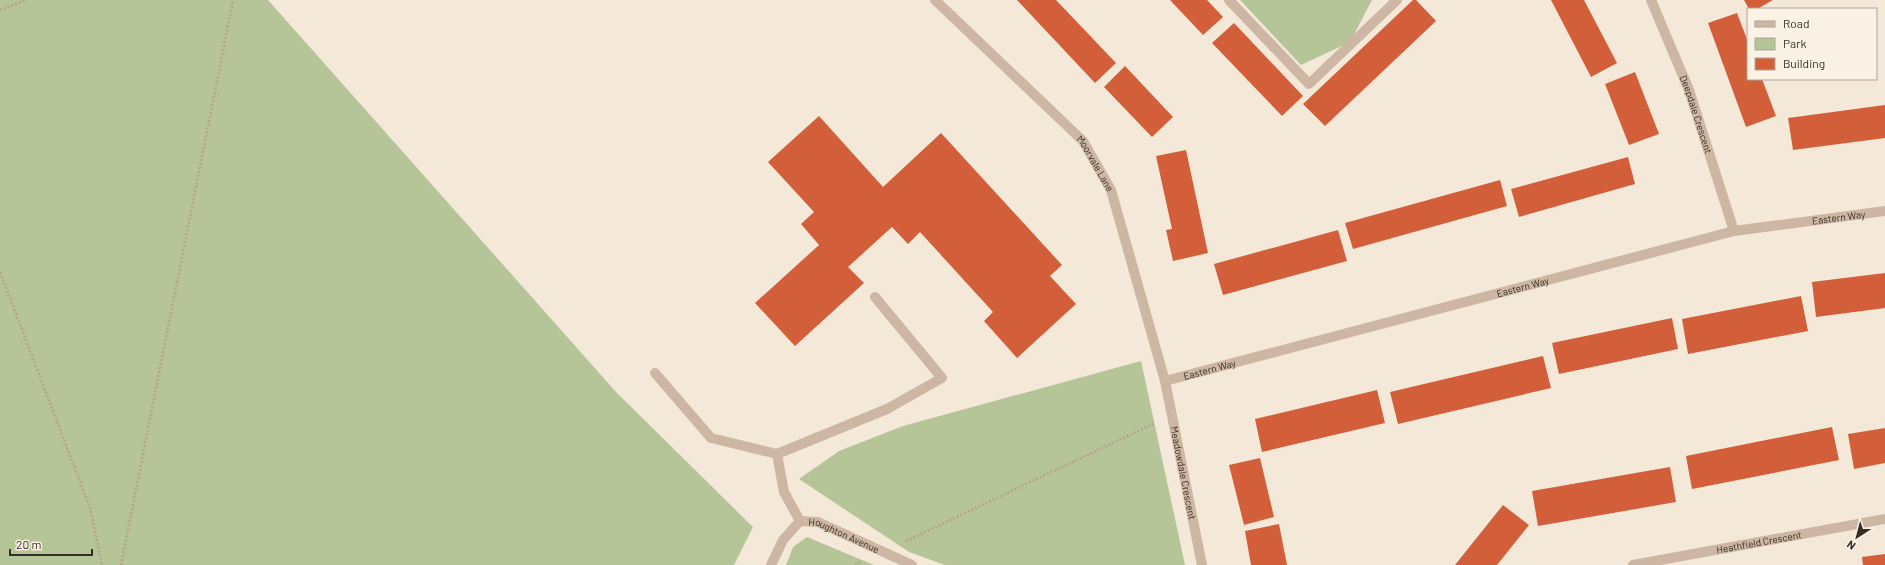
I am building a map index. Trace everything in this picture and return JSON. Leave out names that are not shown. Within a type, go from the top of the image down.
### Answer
[{"type":"street","name":"Moorvale Lane","points":[[935,0],[1083,140],[1111,190],[1165,381]]},
{"type":"street","points":[[1229,0],[1308,84],[1397,0]]},
{"type":"street","name":"Deepdale Crescent","points":[[1651,0],[1689,90],[1734,231]]},
{"type":"street","name":"Eastern Way","points":[[1165,381],[1734,231],[1885,211]]},
{"type":"street","points":[[655,373],[711,438],[777,454],[887,409],[942,378],[875,297]]},
{"type":"street","name":"Meadowdale Crescent","points":[[1165,381],[1202,565]]},
{"type":"street","points":[[777,454],[784,492],[800,521]]},
{"type":"street","name":"Heathfield Crescent","points":[[1633,565],[1885,519]]},
{"type":"street","name":"Houghton Avenue","points":[[771,565],[783,540],[800,521],[818,522],[912,565]]},
{"type":"path","points":[[0,10],[26,0]]},
{"type":"path","points":[[121,565],[233,0]]},
{"type":"path","points":[[0,272],[90,508],[102,565]]},
{"type":"path","points":[[855,565],[1172,415]]},
{"type":"green space","points":[[0,0],[268,0],[616,392],[753,527],[734,565],[0,565]]},
{"type":"green space","points":[[1240,0],[1372,0],[1350,42],[1301,65]]},
{"type":"green space","points":[[1141,361],[1185,565],[945,565],[909,552],[799,479],[839,451],[903,426]]},
{"type":"green space","points":[[807,537],[874,565],[786,565],[793,547]]},
{"type":"building","points":[[1017,0],[1056,0],[1116,63],[1095,83]]},
{"type":"building","points":[[1170,0],[1207,0],[1223,17],[1203,35]]},
{"type":"building","points":[[1413,0],[1416,0],[1436,21],[1325,126],[1303,104]]},
{"type":"building","points":[[1551,0],[1584,0],[1617,63],[1591,77]]},
{"type":"building","points":[[1744,0],[1773,0],[1759,8],[1748,8]]},
{"type":"building","points":[[1737,13],[1747,39],[1747,80],[1762,80],[1776,116],[1746,127],[1708,23]]},
{"type":"building","points":[[1234,23],[1303,96],[1282,116],[1212,43]]},
{"type":"building","points":[[1125,66],[1173,117],[1152,137],[1104,87]]},
{"type":"building","points":[[1635,72],[1659,134],[1629,145],[1605,84]]},
{"type":"building","points":[[1885,105],[1885,138],[1793,150],[1788,118]]},
{"type":"building","points":[[819,116],[883,187],[941,133],[1062,265],[1050,276],[1076,304],[1017,358],[984,321],[993,312],[920,232],[908,244],[892,227],[848,267],[864,283],[795,346],[755,303],[819,245],[801,224],[814,212],[768,162]]},
{"type":"building","points":[[1186,150],[1208,253],[1173,261],[1166,230],[1172,229],[1156,156]]},
{"type":"building","points":[[1628,157],[1635,184],[1519,217],[1511,189]]},
{"type":"building","points":[[1500,180],[1507,206],[1353,249],[1345,223]]},
{"type":"building","points":[[1338,230],[1347,261],[1223,295],[1214,264]]},
{"type":"building","points":[[1885,273],[1885,308],[1816,317],[1812,282]]},
{"type":"building","points":[[1801,296],[1808,331],[1688,354],[1682,319]]},
{"type":"building","points":[[1672,318],[1678,349],[1559,374],[1552,343]]},
{"type":"building","points":[[1543,356],[1551,388],[1398,424],[1390,392]]},
{"type":"building","points":[[1377,390],[1385,423],[1262,452],[1255,419]]},
{"type":"building","points":[[1832,427],[1839,460],[1692,489],[1686,456]]},
{"type":"building","points":[[1885,428],[1885,463],[1854,469],[1848,434]]},
{"type":"building","points":[[1260,458],[1274,517],[1244,525],[1229,465]]},
{"type":"building","points":[[1670,467],[1676,502],[1538,526],[1532,491]]},
{"type":"building","points":[[1503,505],[1529,525],[1497,565],[1455,565]]},
{"type":"building","points":[[1279,524],[1287,565],[1251,565],[1245,531]]},
{"type":"building","points":[[1885,554],[1885,565],[1863,565],[1862,557]]}]
